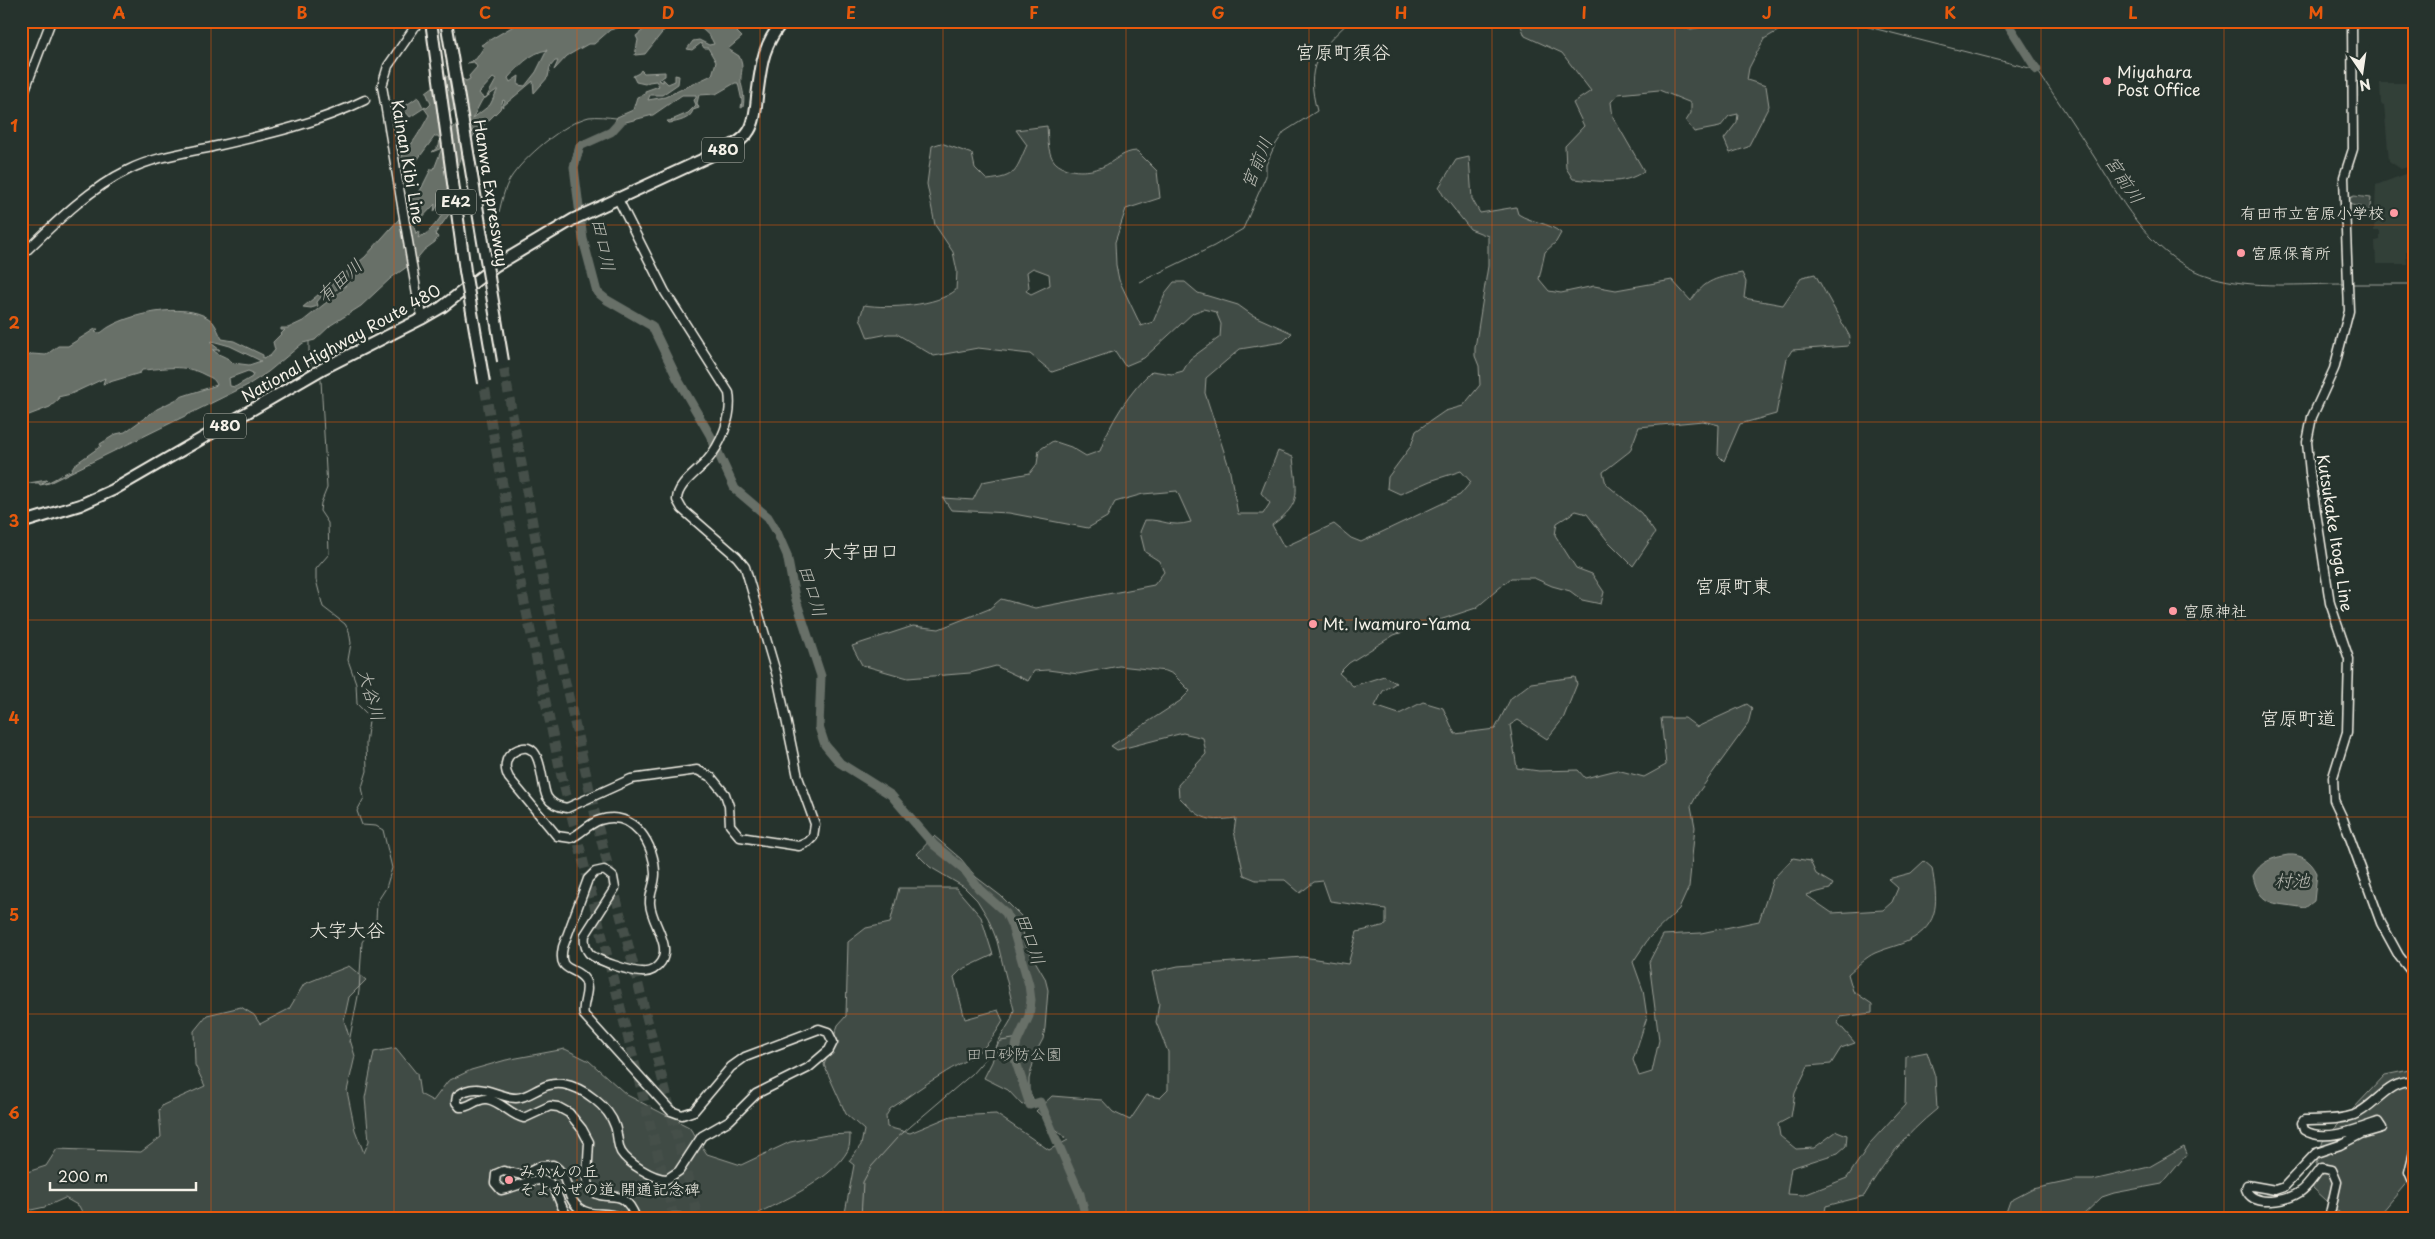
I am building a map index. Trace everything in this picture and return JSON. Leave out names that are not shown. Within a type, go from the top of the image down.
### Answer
[{"type":"highway","name":"E42","points":[[431,21],[465,271],[484,386]]},
{"type":"highway","name":"Hanwa Expressway","points":[[446,21],[503,365]]},
{"type":"highway","name":"National Highway Route 480","points":[[21,523],[61,512],[98,498],[332,364],[424,318],[442,307],[495,266],[581,215],[721,151],[750,130],[756,108],[761,66],[766,47],[783,21]]},
{"type":"street","points":[[21,100],[51,21]]},
{"type":"street","name":"Kainan Kibi Line","points":[[419,21],[385,71],[382,80],[382,96],[418,301],[424,318]]},
{"type":"street","name":"Kutsukake Itoga Line","points":[[2352,21],[2353,148],[2344,177],[2350,285],[2349,311],[2342,341],[2323,396],[2312,417],[2307,442],[2310,473],[2333,615],[2350,658],[2347,732],[2333,777],[2334,800],[2343,819],[2381,923],[2399,956],[2414,975]]},
{"type":"street","points":[[21,256],[90,195],[117,175],[137,165],[294,128],[325,118],[365,100]]},
{"type":"street","points":[[617,197],[665,292],[729,393],[729,416],[717,445],[710,456],[680,489],[677,495],[678,502],[682,509],[737,557],[745,567],[777,676],[799,780],[815,824],[813,837],[805,844],[796,846],[740,837],[730,825],[729,806],[725,794],[711,777],[697,770],[631,779],[567,808],[558,805],[547,797],[541,764],[533,752],[526,749],[515,751],[507,759],[505,769],[509,778],[552,831],[560,838],[571,838],[595,822],[613,818],[628,822],[646,838],[655,871],[650,908],[664,949],[660,963],[652,970],[640,972],[596,958],[588,952],[584,943],[585,936],[615,888],[613,877],[604,870],[592,874],[588,879],[563,947],[562,958],[566,968],[582,976],[586,982],[587,990],[583,1006],[584,1015],[671,1111],[682,1115],[694,1111],[735,1064],[758,1051],[819,1029],[830,1034],[832,1039],[831,1047],[804,1071],[756,1094],[730,1120],[702,1136],[677,1173],[667,1179],[656,1177],[628,1159],[621,1150],[616,1127],[610,1115],[596,1102],[573,1087],[562,1084],[547,1085],[518,1098],[482,1089],[460,1093],[456,1099],[458,1105],[463,1108],[479,1100],[493,1101],[524,1118],[550,1106],[565,1111],[587,1137],[590,1151],[587,1178],[590,1189],[599,1195],[614,1195],[624,1199],[636,1218]]},
{"type":"street","points":[[2329,1218],[2337,1182],[2332,1170],[2321,1168],[2298,1193],[2276,1200],[2265,1201],[2256,1199],[2247,1193],[2247,1186],[2275,1190],[2284,1187],[2316,1153],[2340,1145],[2361,1134],[2375,1132],[2382,1128],[2378,1122],[2340,1132],[2313,1134],[2304,1130],[2302,1123],[2304,1120],[2318,1121],[2355,1114],[2371,1105],[2390,1088],[2414,1082]]},
{"type":"street","points":[[2414,1152],[2409,1172],[2414,1184]]},
{"type":"street","points":[[569,1218],[559,1203],[555,1190],[548,1182],[538,1180],[501,1190],[495,1183],[496,1174],[503,1171],[523,1175],[541,1166],[553,1165],[562,1172],[569,1196],[580,1209],[593,1214],[611,1214],[620,1218]]},
{"type":"street","points":[[672,1218],[680,1218]]},
{"type":"shaded area","points":[[2380,83],[2414,83],[2414,165],[2401,169],[2389,161]]},
{"type":"shaded area","name":"有田市立宮原小学校","points":[[2414,171],[2414,251],[2406,252],[2407,264],[2376,264],[2375,241],[2380,240],[2380,231],[2374,231],[2376,185]]},
{"type":"green space","points":[[1530,21],[1651,21],[1691,29],[1738,21],[1795,21],[1764,39],[1749,68],[1747,80],[1766,86],[1769,106],[1748,147],[1730,153],[1724,139],[1737,122],[1738,114],[1729,116],[1720,127],[1694,132],[1686,121],[1691,113],[1691,103],[1659,90],[1618,94],[1611,102],[1613,117],[1644,171],[1628,179],[1601,181],[1573,179],[1566,168],[1565,146],[1584,126],[1573,103],[1591,91],[1562,53],[1525,36],[1521,26]]},
{"type":"green space","points":[[1047,126],[1048,144],[1054,161],[1058,165],[1070,170],[1096,169],[1127,153],[1137,151],[1157,171],[1160,198],[1126,209],[1115,242],[1119,280],[1141,326],[1153,322],[1166,292],[1174,282],[1185,282],[1198,293],[1238,305],[1252,315],[1292,333],[1283,342],[1240,349],[1206,378],[1205,393],[1229,467],[1238,514],[1263,514],[1270,503],[1261,493],[1278,451],[1293,457],[1296,496],[1289,510],[1272,525],[1284,547],[1334,524],[1351,538],[1361,542],[1460,495],[1471,482],[1461,471],[1430,481],[1400,494],[1387,488],[1388,477],[1411,446],[1416,431],[1445,411],[1463,406],[1480,385],[1479,366],[1475,356],[1475,348],[1488,266],[1488,236],[1470,229],[1443,195],[1439,187],[1456,160],[1469,157],[1472,199],[1480,213],[1516,207],[1518,214],[1556,229],[1561,233],[1556,242],[1545,252],[1539,279],[1549,291],[1561,293],[1594,286],[1616,290],[1672,280],[1691,301],[1701,288],[1712,281],[1742,273],[1746,282],[1744,298],[1783,305],[1802,277],[1815,274],[1850,337],[1848,346],[1792,350],[1787,358],[1776,414],[1740,424],[1724,461],[1718,455],[1719,425],[1703,421],[1639,427],[1630,451],[1603,472],[1606,484],[1641,513],[1655,533],[1633,566],[1607,540],[1587,514],[1576,511],[1557,523],[1555,535],[1576,568],[1592,574],[1604,592],[1601,604],[1582,600],[1570,591],[1534,578],[1511,578],[1476,608],[1394,635],[1349,663],[1339,673],[1353,686],[1384,676],[1396,683],[1383,691],[1375,706],[1399,714],[1423,702],[1443,708],[1455,734],[1495,729],[1511,698],[1531,683],[1575,677],[1577,684],[1563,719],[1547,739],[1518,720],[1510,725],[1517,768],[1539,771],[1578,770],[1585,778],[1617,770],[1644,777],[1666,765],[1661,718],[1685,718],[1697,727],[1747,704],[1752,708],[1748,724],[1698,793],[1691,806],[1695,827],[1689,887],[1679,909],[1649,938],[1633,962],[1643,990],[1647,1017],[1633,1060],[1639,1076],[1652,1072],[1659,1040],[1649,962],[1663,935],[1701,933],[1759,921],[1773,879],[1793,858],[1810,861],[1816,874],[1833,884],[1830,889],[1806,895],[1832,913],[1883,910],[1892,902],[1898,888],[1888,879],[1911,873],[1924,861],[1932,868],[1936,900],[1932,919],[1919,934],[1904,943],[1879,951],[1861,962],[1848,974],[1853,991],[1872,1004],[1872,1013],[1840,1017],[1838,1023],[1855,1043],[1841,1048],[1831,1064],[1808,1066],[1795,1093],[1791,1117],[1778,1124],[1780,1136],[1796,1149],[1814,1148],[1837,1131],[1847,1135],[1846,1146],[1838,1153],[1791,1168],[1787,1194],[1804,1195],[1847,1178],[1871,1142],[1905,1105],[1906,1056],[1927,1052],[1935,1076],[1937,1109],[1915,1128],[1896,1149],[1864,1196],[1826,1206],[1824,1218],[844,1218],[854,1165],[849,1161],[861,1145],[864,1130],[846,1114],[824,1065],[838,1025],[846,1016],[848,942],[866,928],[890,923],[899,888],[956,888],[981,917],[993,955],[961,970],[954,977],[965,1019],[998,1010],[1003,1021],[996,1033],[976,1054],[890,1109],[886,1116],[887,1127],[910,1133],[951,1116],[996,1114],[1049,1150],[1068,1140],[1036,1111],[1052,1096],[1102,1100],[1113,1112],[1130,1120],[1147,1095],[1160,1098],[1168,1090],[1168,1052],[1156,1022],[1159,1003],[1152,972],[1178,966],[1303,957],[1348,964],[1357,932],[1386,925],[1386,909],[1330,901],[1323,881],[1314,882],[1300,893],[1285,880],[1256,880],[1244,875],[1234,831],[1236,818],[1217,820],[1204,817],[1179,797],[1178,785],[1206,754],[1203,738],[1183,733],[1117,750],[1111,746],[1180,701],[1190,691],[1173,674],[1166,671],[1119,666],[1078,674],[1048,670],[1034,671],[1028,681],[996,666],[970,673],[908,678],[862,665],[852,646],[913,626],[939,629],[989,609],[1001,599],[1035,608],[1154,585],[1164,572],[1159,561],[1145,552],[1140,532],[1145,520],[1172,524],[1191,522],[1177,491],[1143,494],[1115,502],[1107,517],[1088,528],[1009,513],[951,510],[943,498],[973,500],[982,482],[1030,473],[1037,464],[1039,450],[1053,441],[1071,447],[1086,456],[1100,451],[1109,429],[1122,408],[1136,388],[1152,371],[1172,374],[1183,371],[1190,359],[1220,337],[1221,324],[1216,312],[1203,309],[1193,313],[1144,358],[1125,366],[1115,351],[1052,372],[1030,354],[978,348],[934,356],[897,334],[868,338],[860,318],[864,305],[886,307],[925,303],[937,300],[956,290],[957,271],[953,252],[935,225],[927,184],[932,146],[941,143],[972,154],[975,168],[987,180],[997,179],[1014,171],[1027,145],[1016,130]],"holes":[[[1033,268],[1049,274],[1050,285],[1031,294],[1026,291],[1029,287],[1027,272]]]},
{"type":"green space","points":[[2354,196],[2371,198],[2369,216],[2361,215],[2361,207],[2348,204],[2348,199]]},
{"type":"green space","name":"田口砂防公園","points":[[934,836],[961,859],[976,877],[1001,896],[1021,916],[1025,944],[1045,978],[1048,990],[1045,1028],[1029,1079],[1029,1090],[1034,1101],[1022,1105],[1008,1090],[984,1078],[992,1062],[998,1042],[1011,1020],[1014,1010],[997,941],[988,918],[977,900],[964,887],[930,867],[917,854]]},
{"type":"green space","points":[[349,966],[366,980],[349,997],[344,1020],[355,1056],[347,1091],[355,1130],[364,1153],[369,1141],[365,1098],[374,1052],[396,1048],[417,1074],[420,1094],[433,1101],[448,1081],[471,1070],[506,1060],[565,1049],[589,1061],[627,1095],[689,1127],[707,1154],[741,1165],[790,1142],[827,1135],[850,1134],[848,1150],[832,1170],[797,1194],[760,1212],[759,1218],[85,1218],[79,1206],[65,1198],[45,1207],[31,1210],[21,1199],[21,1174],[46,1166],[57,1149],[141,1152],[161,1137],[159,1110],[163,1105],[205,1086],[195,1065],[194,1031],[207,1015],[241,1007],[254,1015],[260,1024],[289,1009],[304,984]]},
{"type":"green space","points":[[2414,1069],[2414,1174],[2382,1212],[2361,1214],[2361,1218],[2340,1218],[2341,1214],[2313,1188],[2311,1180],[2323,1141],[2385,1075]]},
{"type":"green space","points":[[2184,1147],[2187,1154],[2162,1184],[2102,1197],[2080,1218],[2004,1218],[2010,1201],[2033,1189],[2075,1180],[2093,1180],[2149,1167]]},
{"type":"water","name":"有田川","points":[[522,21],[641,21],[610,30],[594,44],[588,44],[567,56],[554,70],[558,61],[555,61],[550,67],[548,77],[534,93],[533,81],[502,107],[505,101],[503,100],[500,109],[474,135],[463,153],[457,170],[455,206],[435,234],[438,237],[435,242],[424,250],[414,262],[391,278],[361,306],[331,325],[315,340],[303,343],[268,372],[248,385],[49,483],[40,485],[39,483],[29,483],[47,480],[42,484],[46,483],[71,471],[74,465],[101,446],[100,444],[116,434],[125,432],[157,409],[183,396],[217,385],[211,378],[189,369],[142,370],[140,373],[103,384],[105,378],[71,394],[58,397],[59,399],[50,407],[21,418],[21,359],[32,354],[46,355],[58,346],[68,346],[95,329],[98,329],[95,332],[100,333],[133,317],[148,313],[178,310],[204,316],[213,322],[222,339],[234,341],[263,355],[263,358],[270,356],[275,350],[273,342],[285,330],[281,330],[281,328],[288,328],[303,321],[342,290],[346,285],[321,297],[317,302],[318,306],[311,308],[303,307],[365,257],[399,219],[404,205],[419,193],[431,169],[434,169],[442,148],[432,152],[439,146],[440,139],[438,136],[435,136],[418,159],[411,162],[402,158],[403,152],[413,142],[429,115],[424,108],[410,117],[405,111],[405,106],[418,97],[423,107],[427,108],[431,104],[426,92],[452,73],[466,81],[470,79],[469,76],[477,67],[474,62],[467,63],[476,59],[484,47],[481,45]],"holes":[[[547,50],[536,72],[525,86],[518,85],[519,76],[510,82],[508,78],[520,65],[541,51]],[[493,78],[496,80],[487,97],[498,89],[490,105],[472,119],[485,98],[479,93]],[[465,99],[463,112],[449,133],[443,131],[439,125]],[[450,184],[449,199],[441,217],[426,234],[418,238],[420,233],[419,231],[416,234],[414,226],[435,204],[434,212]],[[212,341],[230,346],[261,361],[249,365],[233,363],[213,350],[220,350],[211,343]],[[248,371],[253,373],[252,377],[235,387],[230,386],[229,378]]]},
{"type":"water","points":[[650,21],[676,21],[669,24],[645,54],[635,55],[638,40],[636,36],[647,27]]},
{"type":"water","points":[[690,21],[745,21],[737,32],[742,37],[728,49],[739,56],[742,64],[743,107],[741,108],[742,101],[738,83],[735,83],[716,94],[699,95],[697,103],[699,108],[693,110],[690,116],[684,120],[669,123],[667,121],[675,120],[688,113],[696,105],[694,100],[696,95],[682,95],[653,115],[622,123],[615,130],[613,126],[617,117],[633,110],[637,97],[645,94],[645,91],[659,86],[656,81],[645,84],[636,82],[633,76],[641,70],[644,73],[665,72],[665,76],[658,80],[663,82],[663,79],[668,84],[675,81],[675,75],[679,76],[678,84],[662,95],[650,95],[648,100],[665,97],[712,75],[716,62],[708,48],[704,48],[701,43],[692,50],[687,49],[693,41],[699,40],[709,45],[714,44],[707,33]]},
{"type":"water","name":"村池","points":[[2288,855],[2306,859],[2317,873],[2314,901],[2305,908],[2271,902],[2260,894],[2256,887],[2253,876],[2263,864],[2272,859]]},
{"type":"pier","points":[[405,200],[416,263],[408,270],[399,215],[401,204]]},
{"type":"waterway","points":[[21,27],[41,21]]},
{"type":"waterway","name":"宮前川","points":[[1140,282],[1214,246],[1243,229],[1266,176],[1266,165],[1274,147],[1284,132],[1317,111],[1312,83],[1313,71],[1322,51],[1350,21]]},
{"type":"waterway","name":"宮前川","points":[[1845,21],[2037,70],[2143,229],[2157,245],[2173,258],[2192,269],[2212,277],[2244,283],[2277,285],[2344,284]]},
{"type":"waterway","points":[[2006,21],[2037,70]]},
{"type":"waterway","points":[[499,212],[510,179],[524,161],[545,142],[568,126],[589,117],[616,118]]},
{"type":"waterway","name":"田口川","points":[[621,121],[611,132],[580,146],[574,167],[583,239],[597,292],[607,300],[652,326],[677,378],[710,435],[735,489],[768,517],[777,532],[787,555],[795,597],[821,676],[819,727],[825,745],[840,763],[891,795],[934,845],[964,869],[979,889],[1006,913],[1012,926],[1029,985],[1031,1000],[1029,1016],[1017,1042],[1014,1056],[1030,1105],[1040,1102],[1080,1194],[1084,1210],[1083,1218]]},
{"type":"waterway","name":"宮前川","points":[[2350,284],[2414,284]]},
{"type":"waterway","name":"大谷川","points":[[309,342],[311,366]]},
{"type":"waterway","name":"大谷川","points":[[321,380],[327,488],[320,511],[328,523],[329,554],[316,569],[316,580],[323,607],[345,624],[349,631],[351,643],[348,660],[356,683],[357,704],[368,715],[367,771],[362,787],[364,798],[357,811],[362,825],[376,826],[383,830],[392,868],[386,888],[377,902],[376,921],[362,942],[359,991],[349,1042]]},
{"type":"waterway","points":[[861,1218],[863,1182],[871,1167],[897,1138],[972,1074],[1001,1041],[1019,1038]]},
{"type":"tunnel","points":[[504,369],[547,601],[598,827],[698,1218]]},
{"type":"tunnel","points":[[485,389],[522,591],[561,774],[674,1218]]},
{"type":"place","name":"Miyahara Post Office","points":[[2107,81]]},
{"type":"place","name":"有田市立宮原小学校","points":[[2394,213]]},
{"type":"place","name":"宮原保育所","points":[[2241,253]]},
{"type":"place","name":"宮原神社","points":[[2173,611]]},
{"type":"place","name":"Mt. Iwamuro-Yama","points":[[1313,624]]},
{"type":"place","name":"みかんの丘 そよかぜの道 開通記念碑","points":[[509,1180]]},
{"type":"district","name":"宮原町須谷","points":[[1343,52]]},
{"type":"district","name":"大字田口","points":[[861,551]]},
{"type":"district","name":"宮原町東","points":[[1733,586]]},
{"type":"district","name":"宮原町道","points":[[2298,718]]},
{"type":"district","name":"大字大谷","points":[[347,930]]}]
